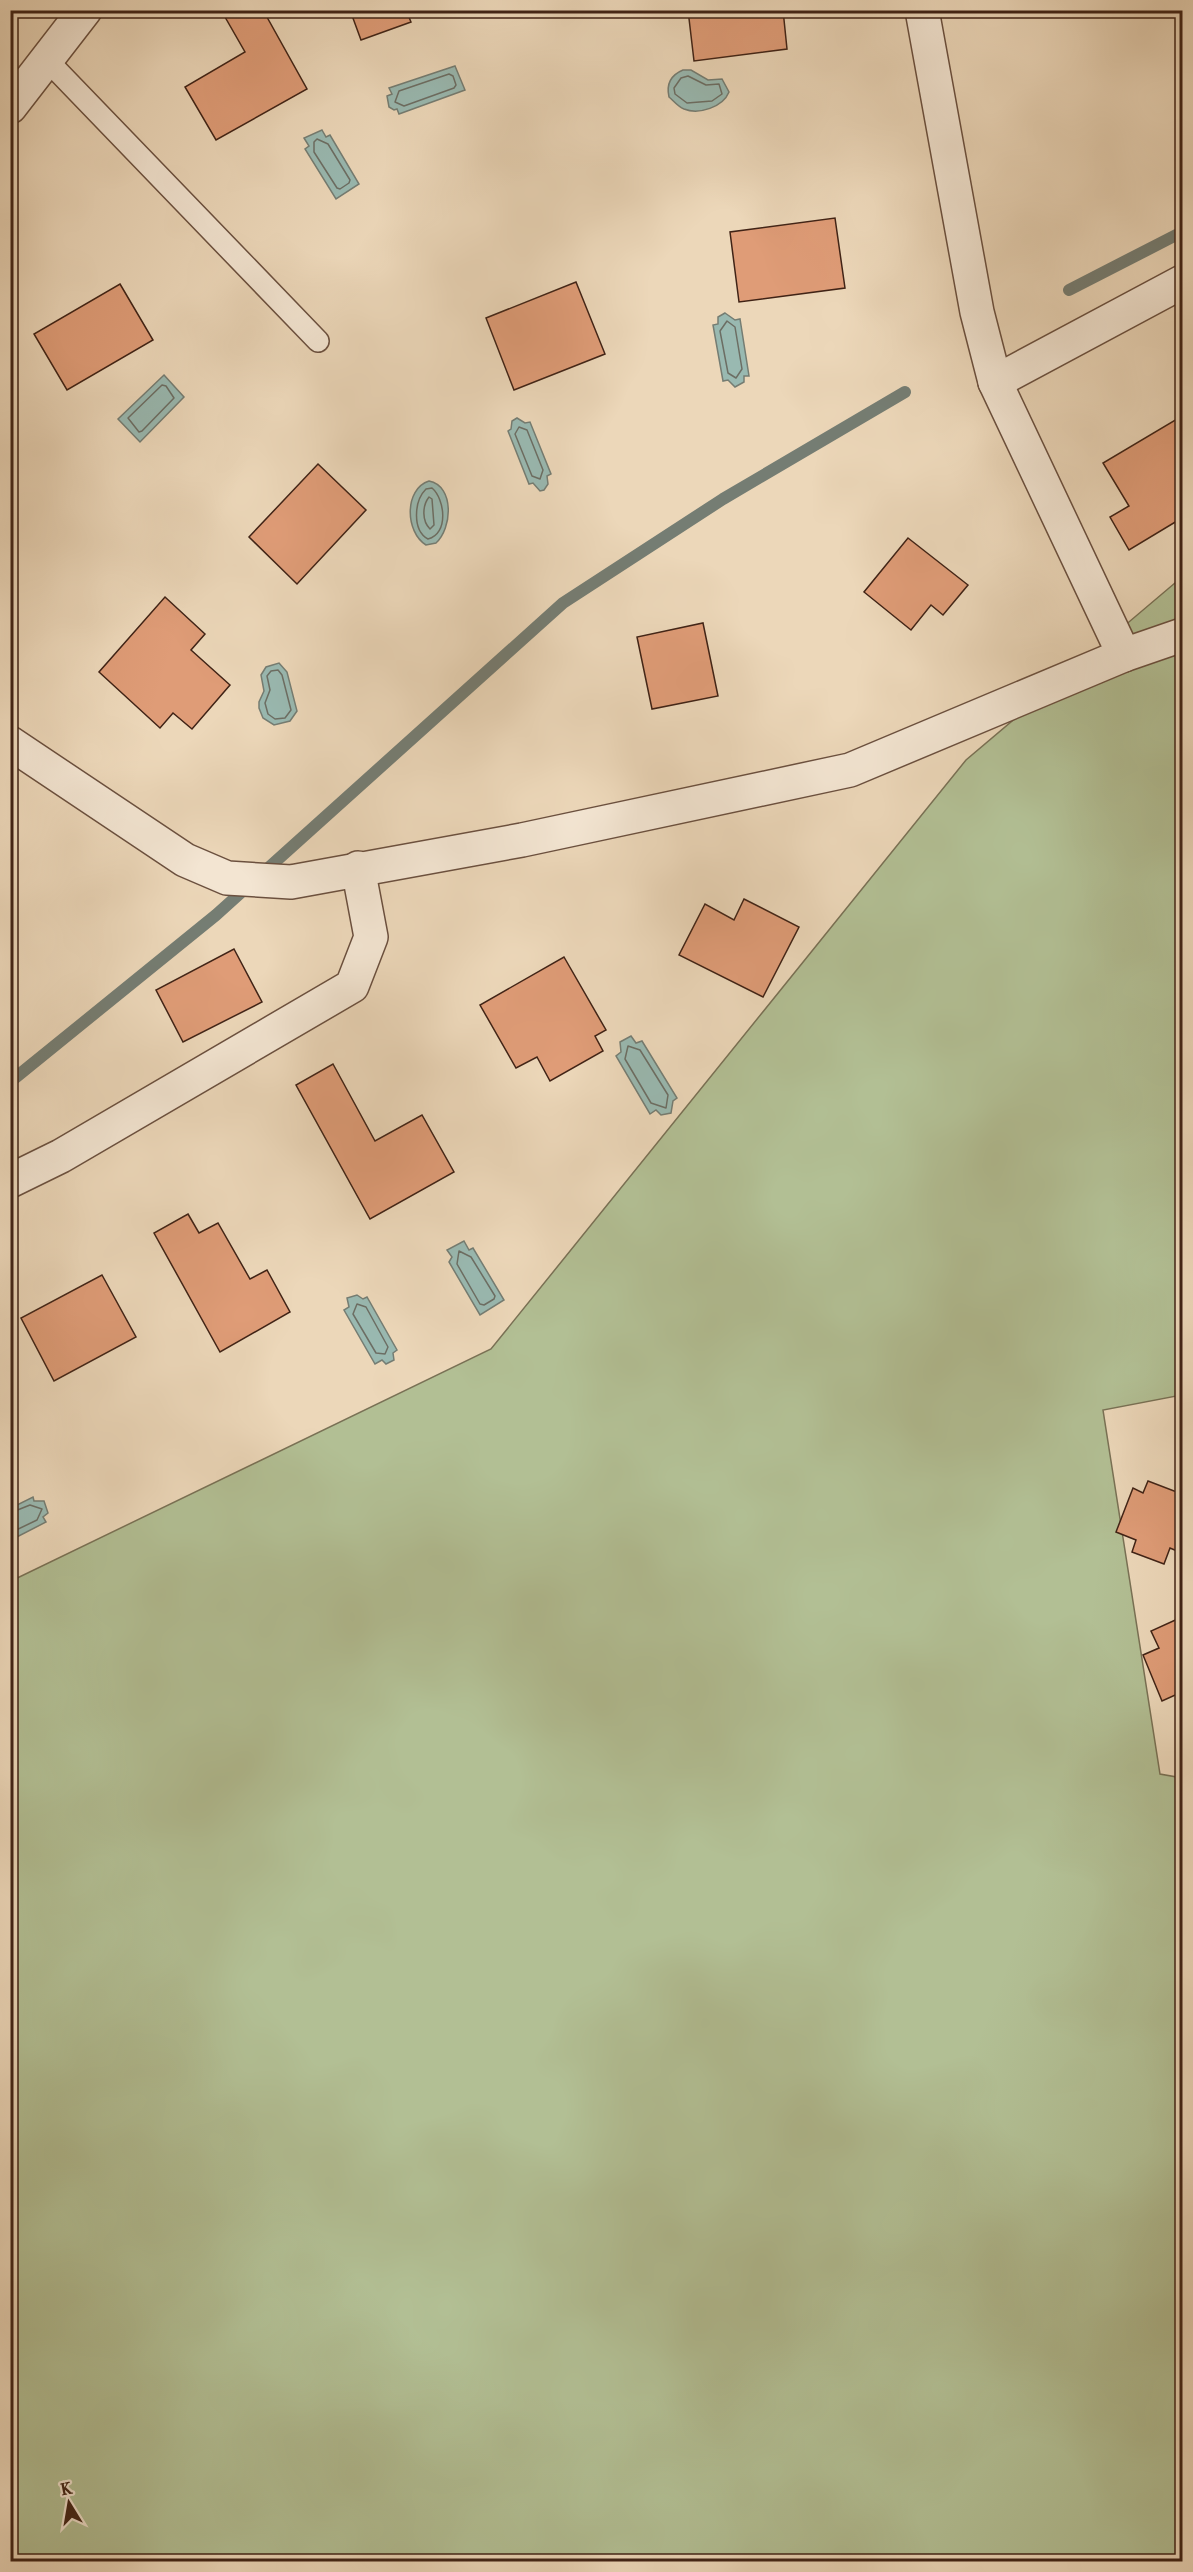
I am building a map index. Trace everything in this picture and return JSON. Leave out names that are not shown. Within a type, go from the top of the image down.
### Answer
[{"type":"street","points":[[10,107],[85,10]]},
{"type":"street","points":[[922,10],[976,312],[995,382],[1124,655]]},
{"type":"street","points":[[995,382],[1182,282]]},
{"type":"street","points":[[10,742],[185,860],[227,878],[291,882],[522,840],[850,770],[1124,655],[1182,635]]},
{"type":"street","points":[[10,1181],[61,1156],[352,986],[371,937],[358,868]]},
{"type":"lane","points":[[47,60],[318,341]]},
{"type":"green space","points":[[1182,577],[1182,1395],[1103,1410],[1160,1774],[1182,1778],[1182,2561],[11,2562],[11,1581],[491,1349],[966,760]]},
{"type":"water","points":[[455,66],[465,90],[399,114],[397,109],[389,107],[387,96],[392,94],[389,88]]},
{"type":"water","points":[[683,70],[691,70],[708,80],[722,79],[729,92],[716,106],[697,111],[684,109],[669,97],[668,92],[670,80]]},
{"type":"water","points":[[322,130],[326,137],[330,135],[359,184],[336,199],[305,149],[309,146],[304,138]]},
{"type":"water","points":[[725,313],[735,320],[740,319],[749,376],[744,376],[744,382],[735,387],[728,380],[723,381],[713,325],[718,324],[718,317]]},
{"type":"water","points":[[164,375],[184,397],[140,442],[118,419]]},
{"type":"water","points":[[517,418],[525,423],[530,422],[551,474],[547,476],[548,484],[544,490],[540,491],[533,483],[529,484],[508,431],[511,429],[512,421]]},
{"type":"water","points":[[429,481],[443,491],[447,499],[448,519],[436,543],[426,545],[414,531],[410,511],[415,493]]},
{"type":"water","points":[[279,663],[287,672],[297,711],[290,721],[274,725],[263,718],[259,708],[264,691],[261,675],[266,667]]},
{"type":"water","points":[[631,1036],[636,1043],[642,1041],[677,1098],[673,1101],[671,1113],[661,1115],[656,1110],[650,1114],[616,1056],[621,1052],[620,1042]]},
{"type":"water","points":[[464,1241],[469,1250],[473,1248],[504,1300],[480,1315],[449,1262],[452,1257],[447,1250]]},
{"type":"water","points":[[357,1295],[363,1299],[367,1297],[397,1350],[393,1353],[394,1360],[386,1364],[382,1360],[375,1364],[344,1310],[349,1307],[347,1298]]},
{"type":"water","points":[[33,1497],[34,1501],[44,1501],[48,1513],[43,1517],[46,1522],[11,1540],[11,1508]]},
{"type":"building","points":[[221,10],[263,10],[307,89],[216,140],[185,87],[245,52]]},
{"type":"building","points":[[350,10],[406,10],[411,22],[361,40]]},
{"type":"building","points":[[688,10],[783,10],[787,49],[694,61]]},
{"type":"building","points":[[835,218],[845,288],[739,302],[730,232]]},
{"type":"building","points":[[576,282],[605,354],[514,390],[486,318]]},
{"type":"building","points":[[120,284],[153,340],[67,390],[34,334]]},
{"type":"building","points":[[1182,416],[1182,518],[1129,550],[1110,517],[1129,506],[1103,463]]},
{"type":"building","points":[[318,464],[366,510],[297,584],[249,537]]},
{"type":"building","points":[[908,538],[968,585],[943,615],[931,605],[911,630],[864,592]]},
{"type":"building","points":[[165,597],[205,634],[191,650],[230,685],[192,729],[173,713],[160,728],[99,672]]},
{"type":"building","points":[[703,623],[718,696],[652,709],[637,637]]},
{"type":"building","points":[[744,899],[799,927],[763,997],[679,955],[705,904],[734,920]]},
{"type":"building","points":[[234,949],[262,1002],[183,1042],[156,990]]},
{"type":"building","points":[[564,957],[606,1030],[595,1036],[603,1051],[550,1081],[537,1057],[516,1068],[480,1005]]},
{"type":"building","points":[[333,1064],[375,1141],[422,1115],[454,1172],[370,1219],[296,1085]]},
{"type":"building","points":[[188,1214],[199,1233],[218,1223],[250,1279],[267,1270],[290,1312],[220,1352],[154,1233]]},
{"type":"building","points":[[102,1275],[136,1337],[54,1381],[21,1318]]},
{"type":"building","points":[[1148,1481],[1182,1494],[1182,1553],[1170,1548],[1164,1564],[1132,1552],[1136,1540],[1116,1532],[1133,1488],[1143,1493]]},
{"type":"building","points":[[1182,1617],[1182,1692],[1162,1701],[1143,1655],[1159,1648],[1151,1631]]},
{"type":"waterway","points":[[1069,290],[1182,232]]},
{"type":"waterway","points":[[10,1082],[216,915],[563,603],[723,499],[905,392]]}]
